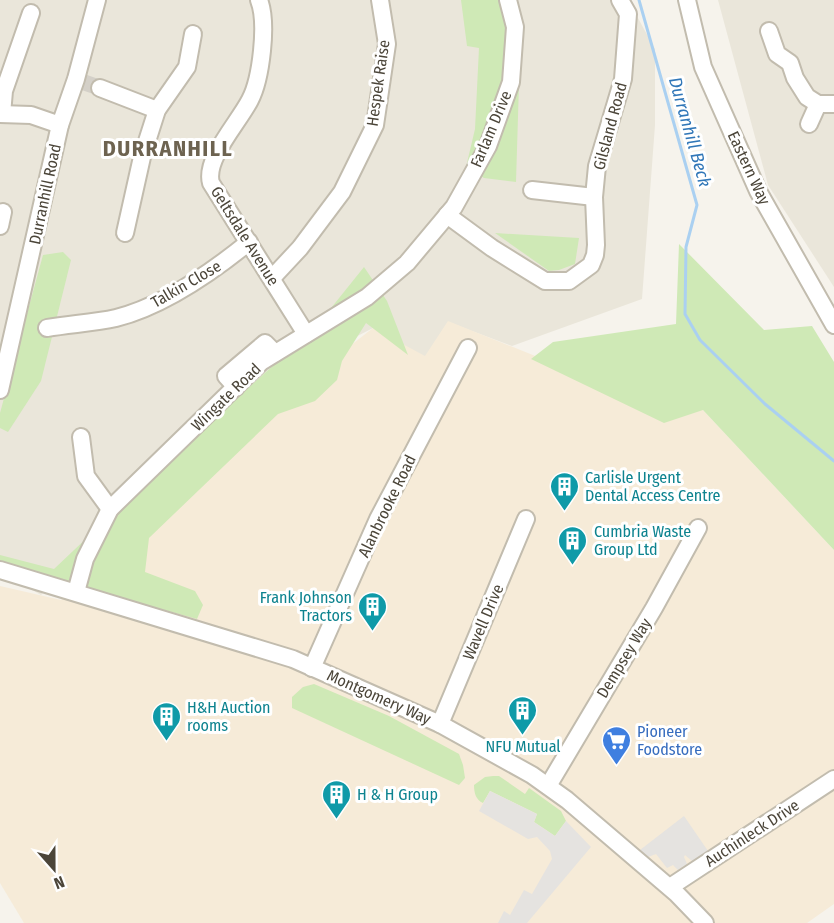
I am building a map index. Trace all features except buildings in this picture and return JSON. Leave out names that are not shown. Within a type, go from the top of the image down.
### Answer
[{"type":"street","name":"Durranhill Road","points":[[0,390],[6,343],[60,125],[79,81],[98,0]]},
{"type":"street","name":"Geltsdale Avenue","points":[[259,0],[262,9],[263,48],[251,99],[213,161],[209,177],[306,334]]},
{"type":"street","name":"Hespek Raise","points":[[272,278],[300,248],[342,192],[375,124],[387,44],[380,0]]},
{"type":"street","name":"Farlam Drive","points":[[447,215],[454,207],[488,146],[511,82],[515,27],[508,0]]},
{"type":"street","name":"Gilsland Road","points":[[447,215],[538,278],[552,282],[569,281],[591,265],[596,255],[594,197],[597,166],[623,79],[628,14],[620,0]]},
{"type":"street","name":"Eastern Way","points":[[687,0],[703,67],[758,191],[834,325]]},
{"type":"street","points":[[31,13],[4,91],[1,114],[31,115],[60,125]]},
{"type":"street","points":[[769,31],[777,54],[790,63],[795,78],[807,97],[826,104],[809,124]]},
{"type":"street","points":[[125,233],[142,157],[157,110],[187,67],[193,34]]},
{"type":"street","points":[[100,88],[157,110]]},
{"type":"street","points":[[532,190],[594,197]]},
{"type":"street","name":"Wingate Road","points":[[76,592],[85,560],[110,508],[261,362],[367,297],[407,263],[447,215]]},
{"type":"street","name":"Talkin Close","points":[[47,328],[117,317],[165,299],[224,263],[249,242]]},
{"type":"street","name":"Alanbrooke Road","points":[[312,668],[378,519],[468,348]]},
{"type":"street","points":[[81,437],[86,476],[110,508]]},
{"type":"street","name":"Wavell Drive","points":[[440,724],[526,519]]},
{"type":"street","name":"Dempsey Way","points":[[548,786],[654,608],[698,528]]},
{"type":"street","name":"Montgomery Way","points":[[0,570],[293,659],[440,724],[532,775],[567,800],[670,887],[705,923]]},
{"type":"street","name":"Auchinleck Drive","points":[[670,887],[834,779]]},
{"type":"shaded area","points":[[0,0],[628,0],[655,49],[655,125],[642,299],[512,346],[448,322],[425,357],[373,328],[272,380],[148,484],[41,595],[0,572]]},
{"type":"shaded area","points":[[718,0],[834,0],[834,287],[768,185]]},
{"type":"shaded area","points":[[448,321],[575,372],[703,410],[834,550],[834,904],[807,923],[24,923],[0,883],[0,586],[61,600],[107,561],[233,437],[373,328],[425,356]]},
{"type":"shaded area","points":[[490,791],[537,814],[534,822],[555,836],[566,821],[591,847],[527,923],[498,923],[504,911],[510,915],[524,890],[532,894],[552,859],[550,851],[537,837],[528,839],[479,811]]},
{"type":"shaded area","points":[[684,816],[708,851],[692,861],[685,855],[687,864],[678,870],[673,865],[667,868],[656,854],[648,857],[640,850]]},
{"type":"green space","points":[[461,0],[502,0],[519,84],[516,182],[484,178],[466,167],[475,129],[479,48],[467,46]]},
{"type":"green space","points":[[495,233],[579,238],[575,264],[549,271]]},
{"type":"green space","points":[[679,244],[764,330],[812,326],[834,362],[834,550],[703,410],[664,423],[531,359],[553,342],[676,324]]},
{"type":"green space","points":[[63,252],[71,260],[41,381],[8,432],[0,428],[0,413],[43,255]]},
{"type":"green space","points":[[364,267],[387,301],[408,355],[366,323],[342,361],[337,380],[315,401],[278,414],[149,538],[145,572],[195,591],[203,605],[197,619],[0,565],[0,555],[54,569],[189,441],[315,328]]},
{"type":"green space","points":[[314,684],[389,716],[459,754],[465,778],[459,785],[292,708],[292,697],[303,687]]},
{"type":"green space","points":[[499,776],[525,794],[529,788],[561,811],[566,821],[555,836],[534,822],[537,814],[490,791],[483,803],[479,800],[474,785],[485,777]]},
{"type":"waterway","name":"Durranhill Beck","points":[[639,0],[697,205],[686,247],[685,314],[700,340],[765,404],[834,461]]},
{"type":"tunnel","points":[[83,82],[100,88]]},
{"type":"place","name":"Carlisle Urgent Dental Access Centre","points":[[564,512]]},
{"type":"place","name":"Cumbria Waste Group Ltd","points":[[573,566]]},
{"type":"place","name":"Frank Johnson Tractors","points":[[373,632]]},
{"type":"place","name":"NFU Mutual","points":[[523,736]]},
{"type":"place","name":"H&H Auction rooms","points":[[166,742]]},
{"type":"place","name":"Pioneer Foodstore","points":[[616,766]]},
{"type":"place","name":"H & H Group","points":[[336,820]]},
{"type":"district","name":"DURRANHILL","points":[[168,148]]}]
